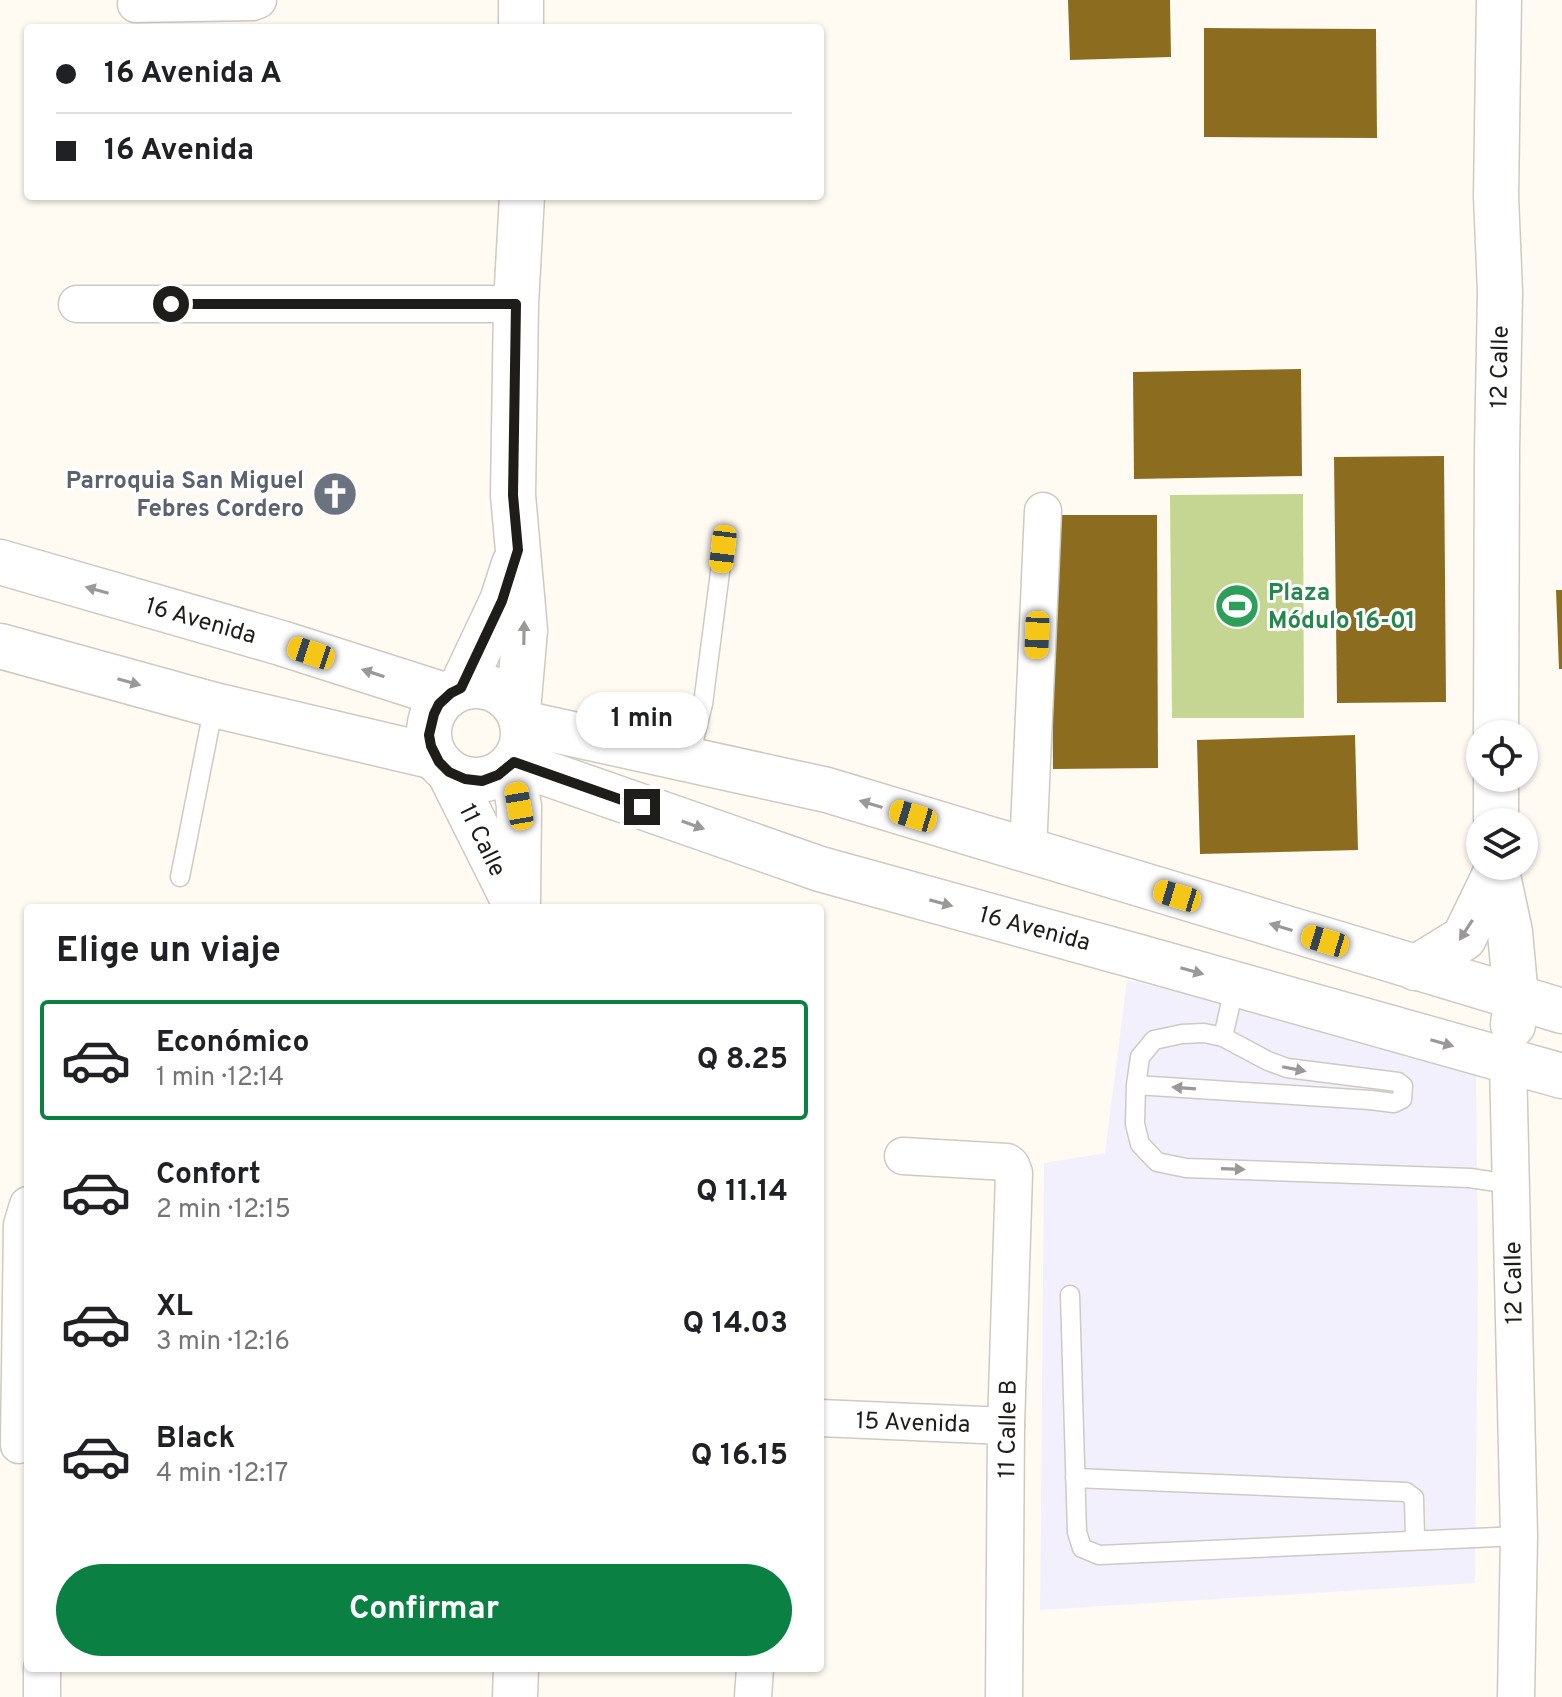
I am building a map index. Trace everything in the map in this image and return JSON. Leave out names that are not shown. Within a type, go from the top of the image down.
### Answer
[{"type":"main road","points":[[521,0],[521,24]]},
{"type":"main road","name":"12 Calle","points":[[1496,720],[1499,0]]},
{"type":"main road","name":"11 Calle","points":[[517,904],[519,806],[516,740],[525,630],[513,495],[516,304],[522,200]]},
{"type":"main road","name":"11 Calle","points":[[454,692],[502,601],[518,550]]},
{"type":"main road","name":"16 Avenida","points":[[0,562],[454,692]]},
{"type":"main road","points":[[0,646],[442,764],[465,779],[482,781],[498,775],[516,740],[508,698],[494,689],[478,686],[454,692],[434,714],[430,724],[429,735],[442,764]]},
{"type":"main road","points":[[516,740],[689,760],[827,790],[1562,1011]]},
{"type":"main road","name":"16 Avenida","points":[[516,740],[820,869],[1562,1076]]},
{"type":"main road","name":"11 Calle","points":[[442,764],[515,904]]},
{"type":"main road","name":"12 Calle","points":[[1415,968],[1464,938],[1491,880]]},
{"type":"main road","name":"12 Calle","points":[[1498,880],[1510,932],[1516,998],[1508,1062]]},
{"type":"main road","points":[[515,1697],[516,1672]]},
{"type":"street","points":[[136,4],[258,0]]},
{"type":"street","points":[[77,304],[516,304]]},
{"type":"street","points":[[1028,851],[1043,511]]},
{"type":"street","name":"12 Calle","points":[[1508,1062],[1519,1536],[1516,1697]]},
{"type":"street","name":"11 Calle B","points":[[903,1156],[1007,1162],[1014,1173],[1006,1426],[1004,1697]]},
{"type":"street","points":[[16,1445],[24,1218]]},
{"type":"street","name":"15 Avenida","points":[[824,1418],[1006,1426]]},
{"type":"street","points":[[42,1672],[42,1697]]},
{"type":"street","points":[[753,1697],[755,1672]]},
{"type":"lane","points":[[689,760],[703,704],[723,549]]},
{"type":"lane","points":[[180,877],[214,705]]},
{"type":"lane","points":[[1223,1037],[1235,984]]},
{"type":"lane","points":[[1136,1085],[1394,1103],[1402,1099],[1403,1086],[1398,1082],[1287,1068],[1223,1037],[1204,1033],[1182,1034],[1154,1040],[1140,1057],[1136,1085],[1135,1124],[1140,1144],[1157,1162],[1186,1168],[1470,1178],[1510,1184]]},
{"type":"lane","points":[[1070,1295],[1077,1532],[1082,1548],[1099,1555],[1519,1536]]},
{"type":"lane","points":[[1075,1478],[1406,1492],[1414,1498],[1415,1540]]},
{"type":"shaded area","points":[[1127,980],[1476,1061],[1478,1283],[1475,1583],[1040,1610],[1044,1163],[1105,1153]]},
{"type":"green space","name":"Plaza Módulo 16-01","points":[[1303,494],[1304,718],[1172,718],[1170,495]]},
{"type":"building","points":[[1068,0],[1170,0],[1171,57],[1070,60]]},
{"type":"building","points":[[1204,28],[1376,29],[1377,138],[1204,137]]},
{"type":"building","points":[[1301,369],[1302,476],[1134,479],[1133,372]]},
{"type":"building","points":[[1444,456],[1446,702],[1337,703],[1334,457]]},
{"type":"building","points":[[1051,515],[1157,515],[1158,768],[1053,769]]},
{"type":"building","points":[[1556,590],[1562,590],[1562,669],[1559,669]]},
{"type":"building","points":[[1355,735],[1358,850],[1200,854],[1197,740]]},
{"type":"place","name":"Parroquia San Miguel Febres Cordero","points":[[335,494]]},
{"type":"place","name":"Plaza Módulo 16-01","points":[[1237,606]]},
{"type":"route","points":[[171,304],[516,304],[513,495],[518,550],[502,601],[461,688],[447,696],[434,714],[430,724],[431,746],[444,768],[465,779],[482,781],[498,775],[514,762],[642,807]]}]
